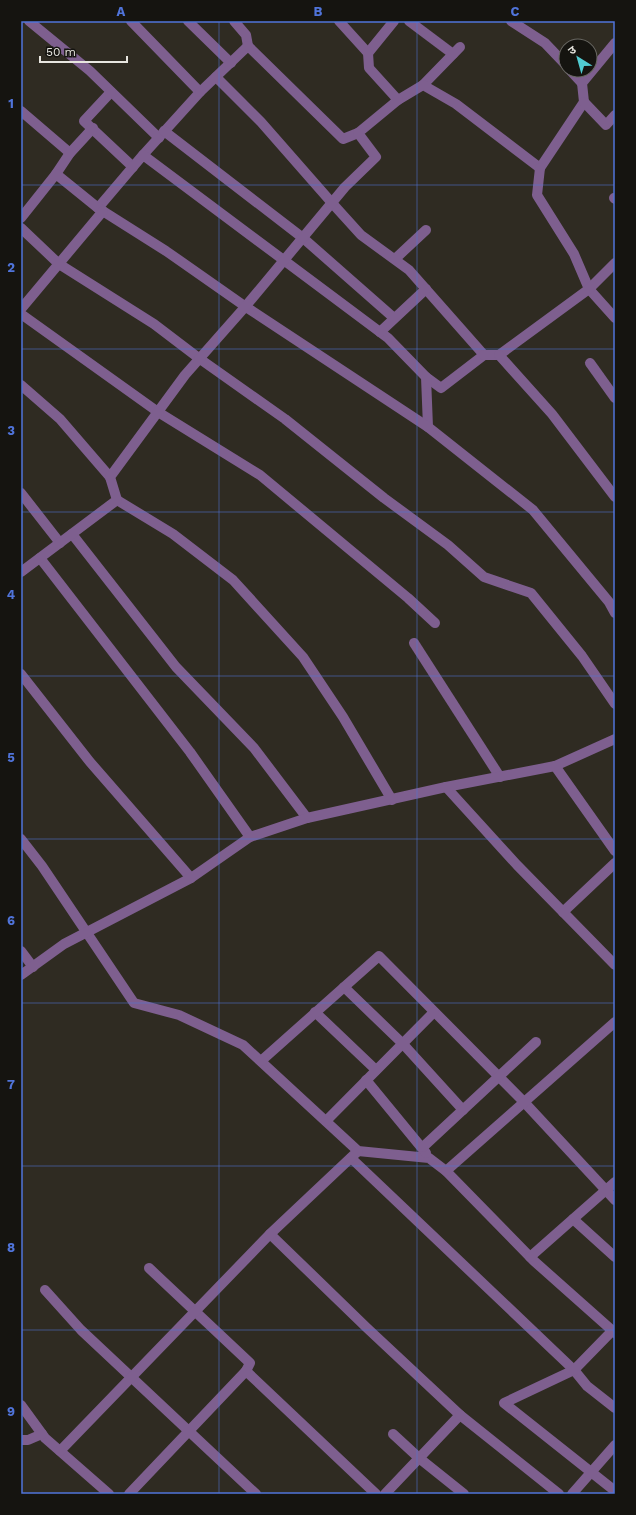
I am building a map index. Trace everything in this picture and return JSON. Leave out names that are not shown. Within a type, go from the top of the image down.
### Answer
[{"type":"street","points":[[29,21],[161,134],[303,238],[394,318]]},
{"type":"street","points":[[131,21],[200,92]]},
{"type":"street","points":[[188,21],[231,63]]},
{"type":"street","points":[[234,21],[246,35],[248,46],[343,139],[358,133],[398,100],[424,85],[456,50],[409,21]]},
{"type":"street","points":[[339,21],[368,53],[369,68],[398,100]]},
{"type":"street","points":[[368,53],[394,21]]},
{"type":"street","points":[[511,21],[545,43],[558,57]]},
{"type":"street","points":[[582,83],[615,43]]},
{"type":"street","points":[[21,309],[59,264],[133,166],[200,92],[248,46]]},
{"type":"street","points":[[216,77],[261,122],[361,235],[410,270],[484,355]]},
{"type":"street","points":[[577,78],[582,83],[584,102],[606,125],[615,115]]},
{"type":"street","points":[[424,85],[456,104],[540,168]]},
{"type":"street","points":[[111,92],[84,121],[133,166]]},
{"type":"street","points":[[584,102],[540,168],[537,196],[574,254],[588,289],[615,318]]},
{"type":"street","points":[[21,111],[70,153]]},
{"type":"street","points":[[21,218],[24,207],[56,174],[70,153],[93,128]]},
{"type":"street","points":[[110,477],[186,375],[284,261],[345,187],[376,158],[358,133]]},
{"type":"street","points":[[143,155],[388,338],[426,377],[441,388],[484,355],[499,355],[588,289],[615,263]]},
{"type":"street","points":[[56,174],[101,210],[166,251],[245,307],[428,427],[533,510],[609,602],[615,613]]},
{"type":"street","points":[[21,228],[59,264],[154,324],[200,359],[285,418],[384,498],[448,545],[484,577],[531,593],[582,656],[615,704]]},
{"type":"street","points":[[395,259],[426,230]]},
{"type":"street","points":[[380,332],[426,289]]},
{"type":"street","points":[[21,314],[158,412],[260,475],[408,598],[435,623]]},
{"type":"street","points":[[499,355],[552,414],[613,491]]},
{"type":"street","points":[[590,363],[615,398]]},
{"type":"street","points":[[426,377],[428,427]]},
{"type":"street","points":[[21,385],[60,419],[110,477],[117,500],[173,534],[233,580],[303,656],[343,717],[392,800]]},
{"type":"street","points":[[21,493],[60,543]]},
{"type":"street","points":[[21,572],[117,500]]},
{"type":"street","points":[[72,534],[176,667],[254,748],[307,818]]},
{"type":"street","points":[[40,558],[190,752],[250,837]]},
{"type":"street","points":[[414,643],[500,776]]},
{"type":"street","points":[[21,674],[90,762],[191,878]]},
{"type":"street","points":[[21,975],[64,944],[191,878],[250,837],[307,818],[446,787],[555,766],[615,739]]},
{"type":"street","points":[[555,766],[615,851]]},
{"type":"street","points":[[446,787],[517,864],[615,965]]},
{"type":"street","points":[[21,839],[42,866],[134,1003],[179,1015],[243,1045],[358,1151],[430,1158]]},
{"type":"street","points":[[563,912],[615,863]]},
{"type":"street","points":[[21,952],[33,967]]},
{"type":"street","points":[[261,1061],[379,956],[524,1102],[615,1200]]},
{"type":"street","points":[[344,987],[402,1044],[463,1110]]},
{"type":"street","points":[[315,1012],[376,1070]]},
{"type":"street","points":[[326,1121],[434,1012]]},
{"type":"street","points":[[446,1171],[615,1022]]},
{"type":"street","points":[[423,1147],[536,1042]]},
{"type":"street","points":[[366,1080],[423,1147],[430,1158],[446,1171],[530,1257],[614,1332],[574,1370],[504,1403],[615,1491]]},
{"type":"street","points":[[60,1451],[270,1234],[358,1151]]},
{"type":"street","points":[[351,1158],[574,1370],[587,1386],[615,1408]]},
{"type":"street","points":[[530,1257],[615,1182]]},
{"type":"street","points":[[573,1219],[615,1257]]},
{"type":"street","points":[[270,1234],[460,1415],[559,1494]]},
{"type":"street","points":[[129,1494],[246,1371],[250,1363],[149,1268]]},
{"type":"street","points":[[45,1290],[82,1330],[256,1494]]},
{"type":"street","points":[[246,1371],[376,1494]]},
{"type":"street","points":[[21,1405],[42,1434],[109,1494]]},
{"type":"street","points":[[385,1494],[460,1415]]},
{"type":"street","points":[[21,1440],[28,1440],[42,1434]]},
{"type":"street","points":[[393,1434],[419,1458],[464,1494]]},
{"type":"street","points":[[572,1494],[615,1445]]}]
